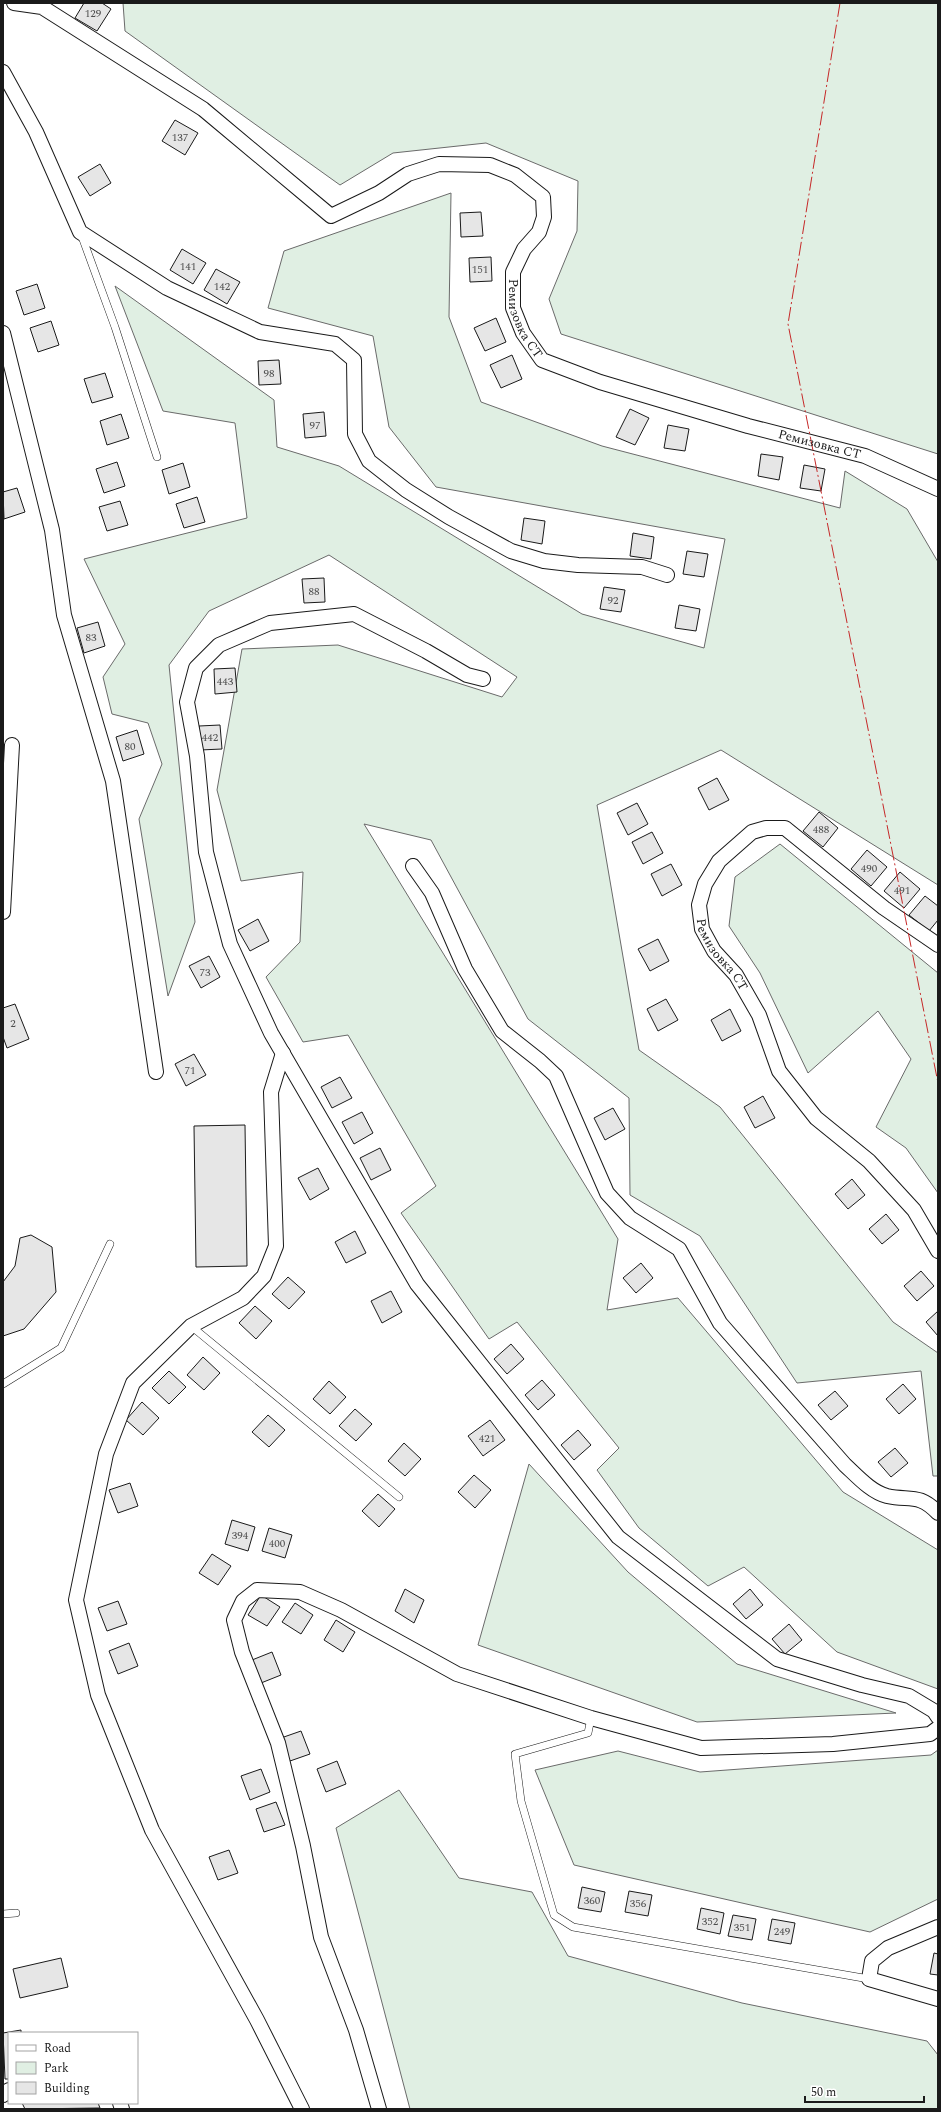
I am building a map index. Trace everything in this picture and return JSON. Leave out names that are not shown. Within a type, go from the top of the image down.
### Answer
[{"type":"street","points":[[3,9],[14,3]]},
{"type":"street","name":"Ремизовка СТ","points":[[14,3],[42,7],[203,109],[331,216],[379,193],[408,174],[439,164],[490,165],[515,175],[544,197],[544,216],[539,232],[524,249],[513,272],[513,308],[523,333],[542,360],[600,382],[733,422],[865,456],[938,489]]},
{"type":"street","points":[[3,72],[36,132],[80,232],[167,288],[260,332],[335,344],[354,360],[355,434],[370,461],[406,490],[449,518],[511,551],[544,561],[578,565],[642,567],[667,575]]},
{"type":"street","points":[[3,333],[52,530],[64,615],[113,780],[156,1072]]},
{"type":"street","points":[[483,679],[467,675],[426,651],[354,614],[270,623],[219,645],[196,668],[187,702],[197,756],[206,852],[230,944],[271,1033],[417,1284],[618,1537],[776,1659],[862,1685],[909,1696],[934,1711],[938,1718]]},
{"type":"street","points":[[3,912],[12,745]]},
{"type":"street","name":"Ремизовка СТ","points":[[938,945],[884,908],[785,828],[766,828],[752,832],[719,861],[705,884],[699,906],[702,929],[714,951],[736,975],[759,1015],[778,1071],[816,1118],[868,1161],[914,1210],[938,1251]]},
{"type":"street","points":[[413,866],[432,893],[464,969],[502,1031],[540,1061],[556,1076],[607,1193],[630,1218],[679,1250],[720,1322],[844,1465],[868,1486],[886,1496],[909,1498],[928,1502],[938,1513]]},
{"type":"street","points":[[283,1053],[271,1092],[276,1246],[264,1276],[243,1298],[191,1326],[133,1383],[106,1454],[76,1600],[98,1695],[152,1830],[257,2020],[302,2109]]},
{"type":"street","points":[[379,2109],[356,2030],[321,1937],[303,1846],[278,1743],[242,1652],[234,1620],[243,1601],[257,1590],[300,1592],[341,1610],[457,1674],[591,1718],[701,1748],[833,1744],[930,1734],[938,1728]]},
{"type":"street","points":[[938,1927],[888,1948],[872,1961],[868,1979],[938,1999]]},
{"type":"lane","points":[[80,232],[115,327],[157,457]]},
{"type":"lane","points":[[3,1384],[61,1348],[110,1244]]},
{"type":"lane","points":[[191,1326],[399,1497]]},
{"type":"lane","points":[[591,1718],[588,1733],[515,1754],[520,1801],[554,1915],[573,1927],[868,1979]]},
{"type":"lane","points":[[3,1914],[16,1912]]},
{"type":"green space","points":[[123,3],[938,3],[938,454],[561,334],[549,299],[577,231],[578,181],[486,143],[393,153],[340,185],[125,31]]},
{"type":"green space","points":[[451,193],[449,317],[481,402],[602,446],[840,508],[845,471],[907,509],[938,562],[938,885],[721,750],[597,805],[639,1050],[720,1107],[893,1322],[938,1353],[938,1476],[933,1476],[921,1371],[797,1383],[700,1236],[630,1195],[629,1098],[528,1019],[431,840],[364,824],[618,1239],[607,1310],[678,1298],[843,1492],[938,1550],[938,1689],[837,1652],[744,1567],[708,1586],[639,1528],[597,1470],[619,1448],[517,1322],[489,1339],[401,1213],[436,1186],[348,1035],[303,1042],[266,977],[300,942],[303,872],[241,881],[217,790],[242,649],[338,645],[502,697],[517,677],[329,555],[209,611],[169,665],[195,922],[168,996],[139,819],[162,764],[148,723],[112,714],[103,677],[125,644],[84,559],[247,518],[235,423],[163,411],[115,286],[274,400],[277,447],[339,466],[582,614],[704,648],[725,539],[436,487],[389,427],[373,336],[268,308],[284,251]]},
{"type":"green space","points":[[780,844],[938,973],[938,1193],[906,1148],[876,1127],[911,1059],[878,1011],[808,1073],[760,973],[729,926],[735,877]]},
{"type":"green space","points":[[529,1464],[628,1572],[737,1664],[896,1713],[697,1722],[478,1645]]},
{"type":"green space","points":[[938,1750],[938,1899],[870,1932],[574,1865],[535,1770],[618,1751],[700,1772],[931,1755]]},
{"type":"green space","points":[[399,1790],[459,1878],[532,1892],[568,1956],[742,2003],[927,2041],[938,2055],[938,2109],[410,2109],[336,1828]]},
{"type":"building","points":[[84,3],[102,3],[111,9],[97,31],[75,18]]},
{"type":"building","points":[[175,120],[198,133],[185,155],[162,141]]},
{"type":"building","points":[[100,164],[111,183],[90,196],[78,177]]},
{"type":"building","points":[[481,212],[483,236],[461,237],[460,213]]},
{"type":"building","points":[[182,249],[206,263],[193,284],[170,270]]},
{"type":"building","points":[[491,257],[492,281],[470,282],[469,258]]},
{"type":"building","points":[[216,269],[240,282],[227,304],[204,290]]},
{"type":"building","points":[[37,284],[45,308],[24,315],[16,291]]},
{"type":"building","points":[[496,318],[506,342],[485,351],[474,328]]},
{"type":"building","points":[[51,321],[59,345],[38,352],[30,328]]},
{"type":"building","points":[[512,355],[522,379],[501,388],[490,365]]},
{"type":"building","points":[[279,360],[281,384],[259,385],[258,361]]},
{"type":"building","points":[[105,373],[113,397],[92,403],[84,379]]},
{"type":"building","points":[[630,409],[649,418],[635,445],[616,437]]},
{"type":"building","points":[[324,412],[326,436],[305,438],[303,414]]},
{"type":"building","points":[[121,414],[129,438],[107,445],[100,421]]},
{"type":"building","points":[[668,425],[689,429],[685,451],[664,448]]},
{"type":"building","points":[[761,454],[783,457],[779,480],[758,476]]},
{"type":"building","points":[[117,462],[125,486],[104,493],[96,469]]},
{"type":"building","points":[[183,463],[190,487],[169,494],[162,470]]},
{"type":"building","points":[[804,465],[825,469],[821,491],[800,488]]},
{"type":"building","points":[[17,488],[25,512],[4,519],[3,492]]},
{"type":"building","points":[[197,497],[205,522],[184,528],[176,504]]},
{"type":"building","points":[[120,501],[128,525],[107,531],[99,507]]},
{"type":"building","points":[[524,518],[545,521],[542,544],[521,540]]},
{"type":"building","points":[[633,533],[654,537],[651,559],[630,556]]},
{"type":"building","points":[[687,551],[708,554],[704,577],[683,574]]},
{"type":"building","points":[[324,578],[325,602],[304,603],[302,579]]},
{"type":"building","points":[[604,587],[625,590],[621,612],[600,609]]},
{"type":"building","points":[[679,605],[700,609],[696,631],[675,628]]},
{"type":"building","points":[[98,622],[105,646],[84,653],[77,628]]},
{"type":"building","points":[[235,668],[237,692],[215,694],[214,669]]},
{"type":"building","points":[[220,725],[222,749],[200,750],[199,726]]},
{"type":"building","points":[[137,730],[144,754],[123,761],[116,737]]},
{"type":"building","points":[[717,778],[729,800],[709,810],[698,788]]},
{"type":"building","points":[[637,803],[648,824],[628,835],[617,813]]},
{"type":"building","points":[[819,812],[838,828],[823,847],[803,831]]},
{"type":"building","points":[[652,832],[663,853],[643,864],[632,842]]},
{"type":"building","points":[[867,850],[887,867],[871,886],[851,869]]},
{"type":"building","points":[[671,864],[682,885],[662,896],[651,874]]},
{"type":"building","points":[[900,872],[920,889],[904,908],[884,891]]},
{"type":"building","points":[[925,896],[938,906],[938,920],[929,931],[909,915]]},
{"type":"building","points":[[258,919],[269,941],[250,951],[238,930]]},
{"type":"building","points":[[658,939],[669,961],[650,971],[638,949]]},
{"type":"building","points":[[209,956],[220,977],[201,988],[189,966]]},
{"type":"building","points":[[666,999],[678,1020],[658,1031],[647,1009]]},
{"type":"building","points":[[15,1004],[29,1039],[7,1048],[3,1037],[3,1008]]},
{"type":"building","points":[[730,1009],[741,1031],[722,1041],[711,1020]]},
{"type":"building","points":[[194,1054],[206,1075],[186,1086],[175,1064]]},
{"type":"building","points":[[340,1077],[352,1098],[332,1108],[321,1087]]},
{"type":"building","points":[[763,1096],[775,1118],[755,1128],[744,1107]]},
{"type":"building","points":[[613,1108],[625,1129],[605,1140],[594,1118]]},
{"type":"building","points":[[362,1112],[373,1133],[354,1144],[342,1122]]},
{"type":"building","points":[[245,1125],[247,1266],[196,1267],[194,1126]]},
{"type":"building","points":[[380,1148],[391,1170],[371,1180],[360,1158]]},
{"type":"building","points":[[318,1168],[329,1189],[310,1200],[298,1178]]},
{"type":"building","points":[[852,1179],[865,1195],[848,1209],[835,1194]]},
{"type":"building","points":[[886,1214],[899,1230],[882,1244],[869,1229]]},
{"type":"building","points":[[355,1231],[366,1253],[346,1263],[335,1242]]},
{"type":"building","points":[[31,1235],[52,1247],[56,1292],[24,1329],[3,1336],[3,1282],[15,1266],[20,1238]]},
{"type":"building","points":[[641,1263],[653,1278],[636,1293],[623,1278]]},
{"type":"building","points":[[921,1271],[934,1286],[917,1301],[904,1286]]},
{"type":"building","points":[[288,1277],[305,1292],[289,1309],[272,1294]]},
{"type":"building","points":[[391,1291],[402,1312],[382,1323],[371,1301]]},
{"type":"building","points":[[255,1306],[272,1321],[256,1339],[239,1323]]},
{"type":"building","points":[[938,1311],[938,1336],[926,1322]]},
{"type":"building","points":[[511,1344],[524,1359],[507,1374],[494,1359]]},
{"type":"building","points":[[203,1357],[220,1373],[204,1390],[187,1375]]},
{"type":"building","points":[[169,1371],[186,1387],[169,1404],[152,1388]]},
{"type":"building","points":[[542,1380],[555,1395],[538,1410],[525,1395]]},
{"type":"building","points":[[329,1381],[346,1397],[330,1414],[313,1399]]},
{"type":"building","points":[[903,1384],[916,1399],[899,1414],[886,1399]]},
{"type":"building","points":[[835,1391],[848,1406],[831,1420],[818,1405]]},
{"type":"building","points":[[142,1402],[159,1418],[143,1435],[126,1420]]},
{"type":"building","points":[[355,1409],[372,1424],[356,1441],[339,1426]]},
{"type":"building","points":[[268,1415],[285,1430],[269,1447],[252,1432]]},
{"type":"building","points":[[490,1420],[505,1440],[483,1456],[468,1436]]},
{"type":"building","points":[[578,1430],[591,1445],[574,1460],[561,1445]]},
{"type":"building","points":[[404,1443],[421,1459],[405,1476],[388,1461]]},
{"type":"building","points":[[895,1448],[908,1463],[891,1477],[878,1462]]},
{"type":"building","points":[[474,1475],[491,1490],[475,1508],[458,1492]]},
{"type":"building","points":[[130,1483],[138,1506],[118,1513],[109,1490]]},
{"type":"building","points":[[378,1494],[395,1509],[379,1527],[362,1511]]},
{"type":"building","points":[[232,1520],[255,1527],[248,1551],[225,1544]]},
{"type":"building","points":[[269,1528],[292,1535],[285,1558],[262,1551]]},
{"type":"building","points":[[212,1554],[231,1566],[218,1585],[199,1573]]},
{"type":"building","points":[[405,1589],[424,1600],[414,1623],[395,1611]]},
{"type":"building","points":[[750,1589],[763,1605],[746,1619],[733,1604]]},
{"type":"building","points":[[261,1595],[280,1607],[267,1626],[248,1615]]},
{"type":"building","points":[[118,1601],[127,1624],[107,1631],[98,1608]]},
{"type":"building","points":[[295,1603],[313,1615],[301,1634],[282,1622]]},
{"type":"building","points":[[336,1620],[355,1632],[343,1652],[324,1640]]},
{"type":"building","points":[[789,1624],[802,1640],[785,1654],[772,1639]]},
{"type":"building","points":[[129,1643],[138,1666],[118,1674],[109,1651]]},
{"type":"building","points":[[272,1652],[281,1675],[261,1683],[252,1660]]},
{"type":"building","points":[[301,1731],[310,1754],[290,1761],[281,1738]]},
{"type":"building","points":[[337,1761],[346,1784],[326,1792],[317,1769]]},
{"type":"building","points":[[261,1769],[270,1792],[250,1800],[241,1776]]},
{"type":"building","points":[[276,1802],[285,1825],[264,1832],[256,1809]]},
{"type":"building","points":[[229,1850],[238,1873],[218,1880],[209,1857]]},
{"type":"building","points":[[582,1887],[605,1892],[601,1912],[578,1908]]},
{"type":"building","points":[[629,1891],[652,1895],[648,1916],[625,1912]]},
{"type":"building","points":[[701,1908],[724,1913],[720,1934],[697,1929]]},
{"type":"building","points":[[733,1915],[756,1919],[752,1940],[728,1936]]},
{"type":"building","points":[[772,1919],[795,1923],[791,1944],[768,1940]]},
{"type":"building","points":[[934,1953],[938,1954],[938,1975],[930,1974]]},
{"type":"building","points":[[61,1958],[68,1987],[20,1998],[13,1969]]},
{"type":"building","points":[[21,2030],[21,2032],[9,2032]]},
{"type":"building","points":[[8,2032],[8,2079],[5,2079],[3,2033]]},
{"type":"building","points":[[22,2104],[98,2104],[100,2108],[25,2109]]},
{"type":"power","points":[[840,3],[788,324],[938,1083]]}]
